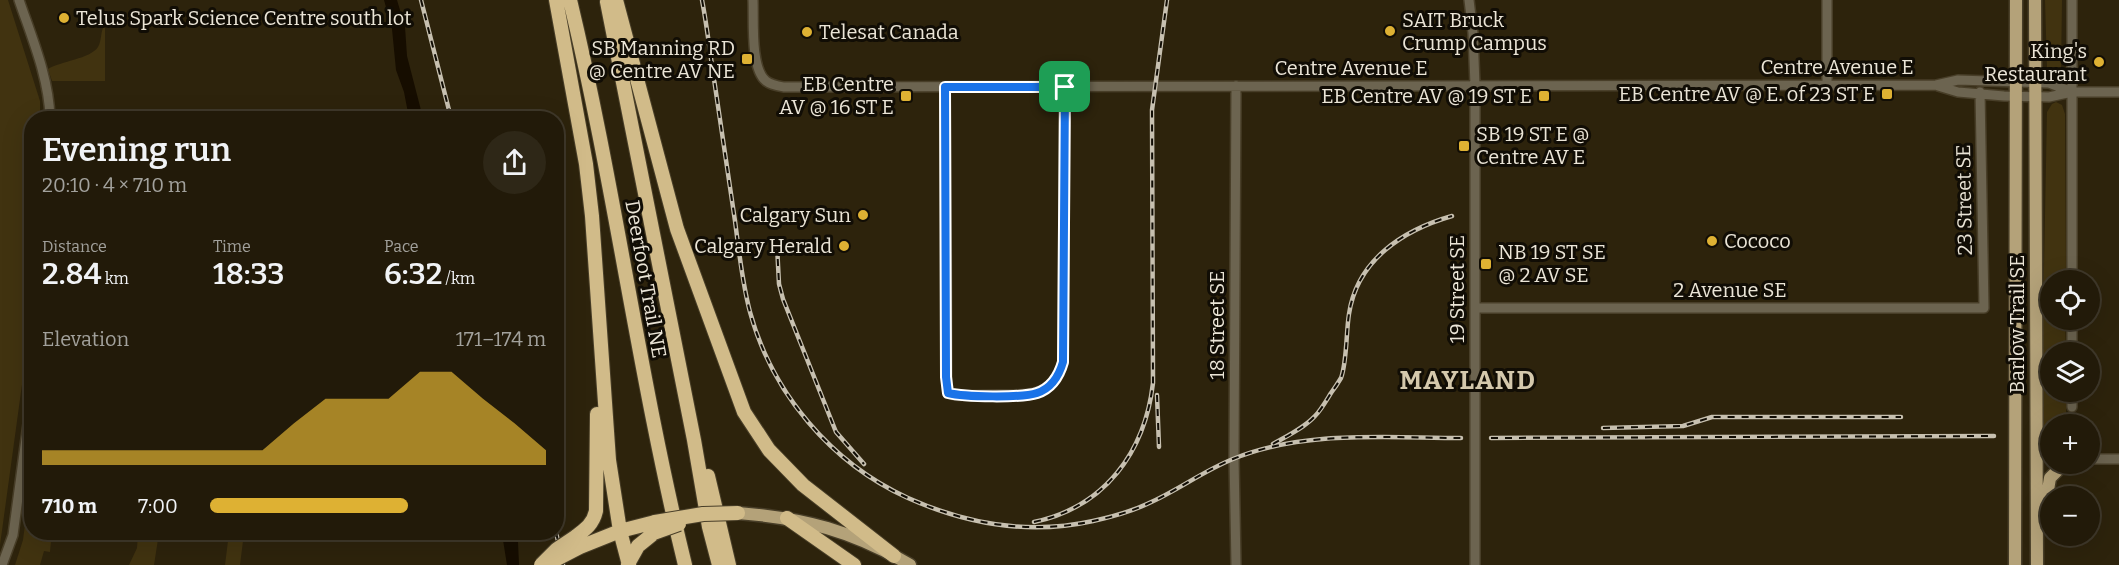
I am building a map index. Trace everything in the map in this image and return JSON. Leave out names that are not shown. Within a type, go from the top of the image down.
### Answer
[{"type":"highway","points":[[556,0],[586,164],[592,216],[595,286],[609,459],[620,531],[629,564]]},
{"type":"highway","name":"Deerfoot Trail NE","points":[[570,0],[591,89],[636,339],[685,565]]},
{"type":"highway","name":"Deerfoot Trail NE","points":[[607,0],[694,440],[709,527],[719,565]]},
{"type":"highway","points":[[616,0],[677,229],[744,412],[769,450],[803,485],[894,556]]},
{"type":"highway","points":[[578,542],[594,520],[596,511],[595,286]]},
{"type":"highway","points":[[694,440],[709,478],[729,565]]},
{"type":"highway","points":[[543,565],[557,549],[578,542],[620,531],[654,527],[703,514],[738,513]]},
{"type":"highway","points":[[787,518],[854,565]]},
{"type":"highway","points":[[629,564],[638,546],[654,527]]},
{"type":"main road","name":"Barlow Trail SE","points":[[2015,565],[2016,0]]},
{"type":"main road","name":"Barlow Trail SE","points":[[2035,0],[2037,565]]},
{"type":"main road","points":[[2037,438],[2040,441]]},
{"type":"main road","points":[[2037,532],[2043,522],[2050,478],[2054,474]]},
{"type":"main road","points":[[738,513],[787,518],[840,531],[910,565]]},
{"type":"street","points":[[19,0],[46,82],[50,111]]},
{"type":"street","name":"Centre Avenue E","points":[[753,0],[757,63],[760,73],[766,81],[784,87],[1936,85],[1958,80],[2049,83],[2072,92]]},
{"type":"street","name":"19 Street SE","points":[[1469,0],[1475,85],[1475,565]]},
{"type":"street","points":[[1827,0],[1827,84]]},
{"type":"street","points":[[2072,0],[2072,270]]},
{"type":"street","name":"Centre Avenue E","points":[[1936,85],[1958,92],[2037,97],[2072,92],[2119,92]]},
{"type":"street","name":"18 Street SE","points":[[1236,86],[1234,458],[1236,565]]},
{"type":"street","points":[[945,87],[946,377],[948,393],[1025,395],[1037,393],[1056,380],[1061,370],[1064,353],[1065,87]]},
{"type":"street","name":"23 Street SE","points":[[1980,92],[1984,308]]},
{"type":"street","name":"2 Avenue SE","points":[[1476,308],[1984,308]]},
{"type":"street","points":[[2072,402],[2072,407]]},
{"type":"street","points":[[2,565],[13,535],[24,453]]},
{"type":"street","points":[[2100,459],[2119,459]]},
{"type":"shaded area","points":[[0,0],[8,0],[40,101],[40,111],[24,111],[24,370],[0,545]]},
{"type":"shaded area","points":[[384,0],[397,0],[405,27],[407,56],[421,111],[408,111],[396,70],[392,29]]},
{"type":"shaded area","points":[[2045,0],[2062,0],[2061,71],[2052,76],[2047,68]]},
{"type":"shaded area","points":[[105,24],[105,81],[52,81],[48,69],[94,51],[99,45]]},
{"type":"shaded area","points":[[2056,102],[2062,105],[2065,114],[2066,270],[2044,270],[2047,112]]},
{"type":"shaded area","points":[[2043,330],[2065,330],[2066,342],[2043,342]]},
{"type":"shaded area","points":[[2041,402],[2066,402],[2066,414],[2041,414]]},
{"type":"shaded area","points":[[24,532],[24,540],[51,541],[50,552],[44,551],[40,565],[15,565]]},
{"type":"shaded area","points":[[138,540],[158,540],[154,565],[129,565],[137,548]]},
{"type":"shaded area","points":[[228,540],[243,540],[240,565],[225,565]]},
{"type":"shaded area","points":[[503,540],[517,540],[519,565],[507,565]]},
{"type":"railway","points":[[421,0],[449,111]]},
{"type":"railway","points":[[702,0],[743,278],[750,312],[760,342],[789,397],[808,422],[854,466],[880,483],[908,498],[953,515],[1022,527],[1046,527],[1093,521],[1127,512],[1158,499],[1233,459],[1288,443],[1375,437],[1461,438]]},
{"type":"railway","points":[[1034,522],[1059,515],[1081,504],[1101,490],[1131,453],[1149,408],[1153,383],[1152,110],[1167,0]]},
{"type":"railway","points":[[1273,444],[1311,420],[1341,378],[1349,314],[1354,295],[1372,263],[1400,239],[1452,216]]},
{"type":"railway","points":[[777,245],[779,284],[783,299],[836,432],[864,464]]},
{"type":"railway","points":[[1157,395],[1159,447]]},
{"type":"railway","points":[[1603,428],[1683,426],[1712,417],[1901,417]]},
{"type":"railway","points":[[1491,438],[1994,436]]},
{"type":"railway","points":[[558,540],[563,565]]},
{"type":"place","name":"Telus Spark Science Centre south lot","points":[[64,18]]},
{"type":"place","name":"SAIT Bruck Crump Campus","points":[[1390,31]]},
{"type":"place","name":"Telesat Canada","points":[[807,32]]},
{"type":"place","name":"SB Manning RD @ Centre AV NE","points":[[747,59]]},
{"type":"place","name":"King's Restaurant","points":[[2099,62]]},
{"type":"place","name":"EB Centre AV @ E. of 23 ST E","points":[[1887,94]]},
{"type":"place","name":"EB Centre AV @ 16 ST E","points":[[906,96]]},
{"type":"place","name":"EB Centre AV @ 19 ST E","points":[[1544,96]]},
{"type":"place","name":"SB 19 ST E @ Centre AV E","points":[[1464,146]]},
{"type":"place","name":"Calgary Sun","points":[[863,215]]},
{"type":"place","name":"Cococo","points":[[1712,241]]},
{"type":"place","name":"Calgary Herald","points":[[844,246]]},
{"type":"place","name":"NB 19 ST SE @ 2 AV SE","points":[[1486,264]]},
{"type":"district","name":"MAYLAND","points":[[1468,380]]},
{"type":"route","points":[[945,87],[1065,87],[1064,353],[1061,370],[1056,380],[1037,393],[963,395],[948,393],[946,377],[945,87]]}]
